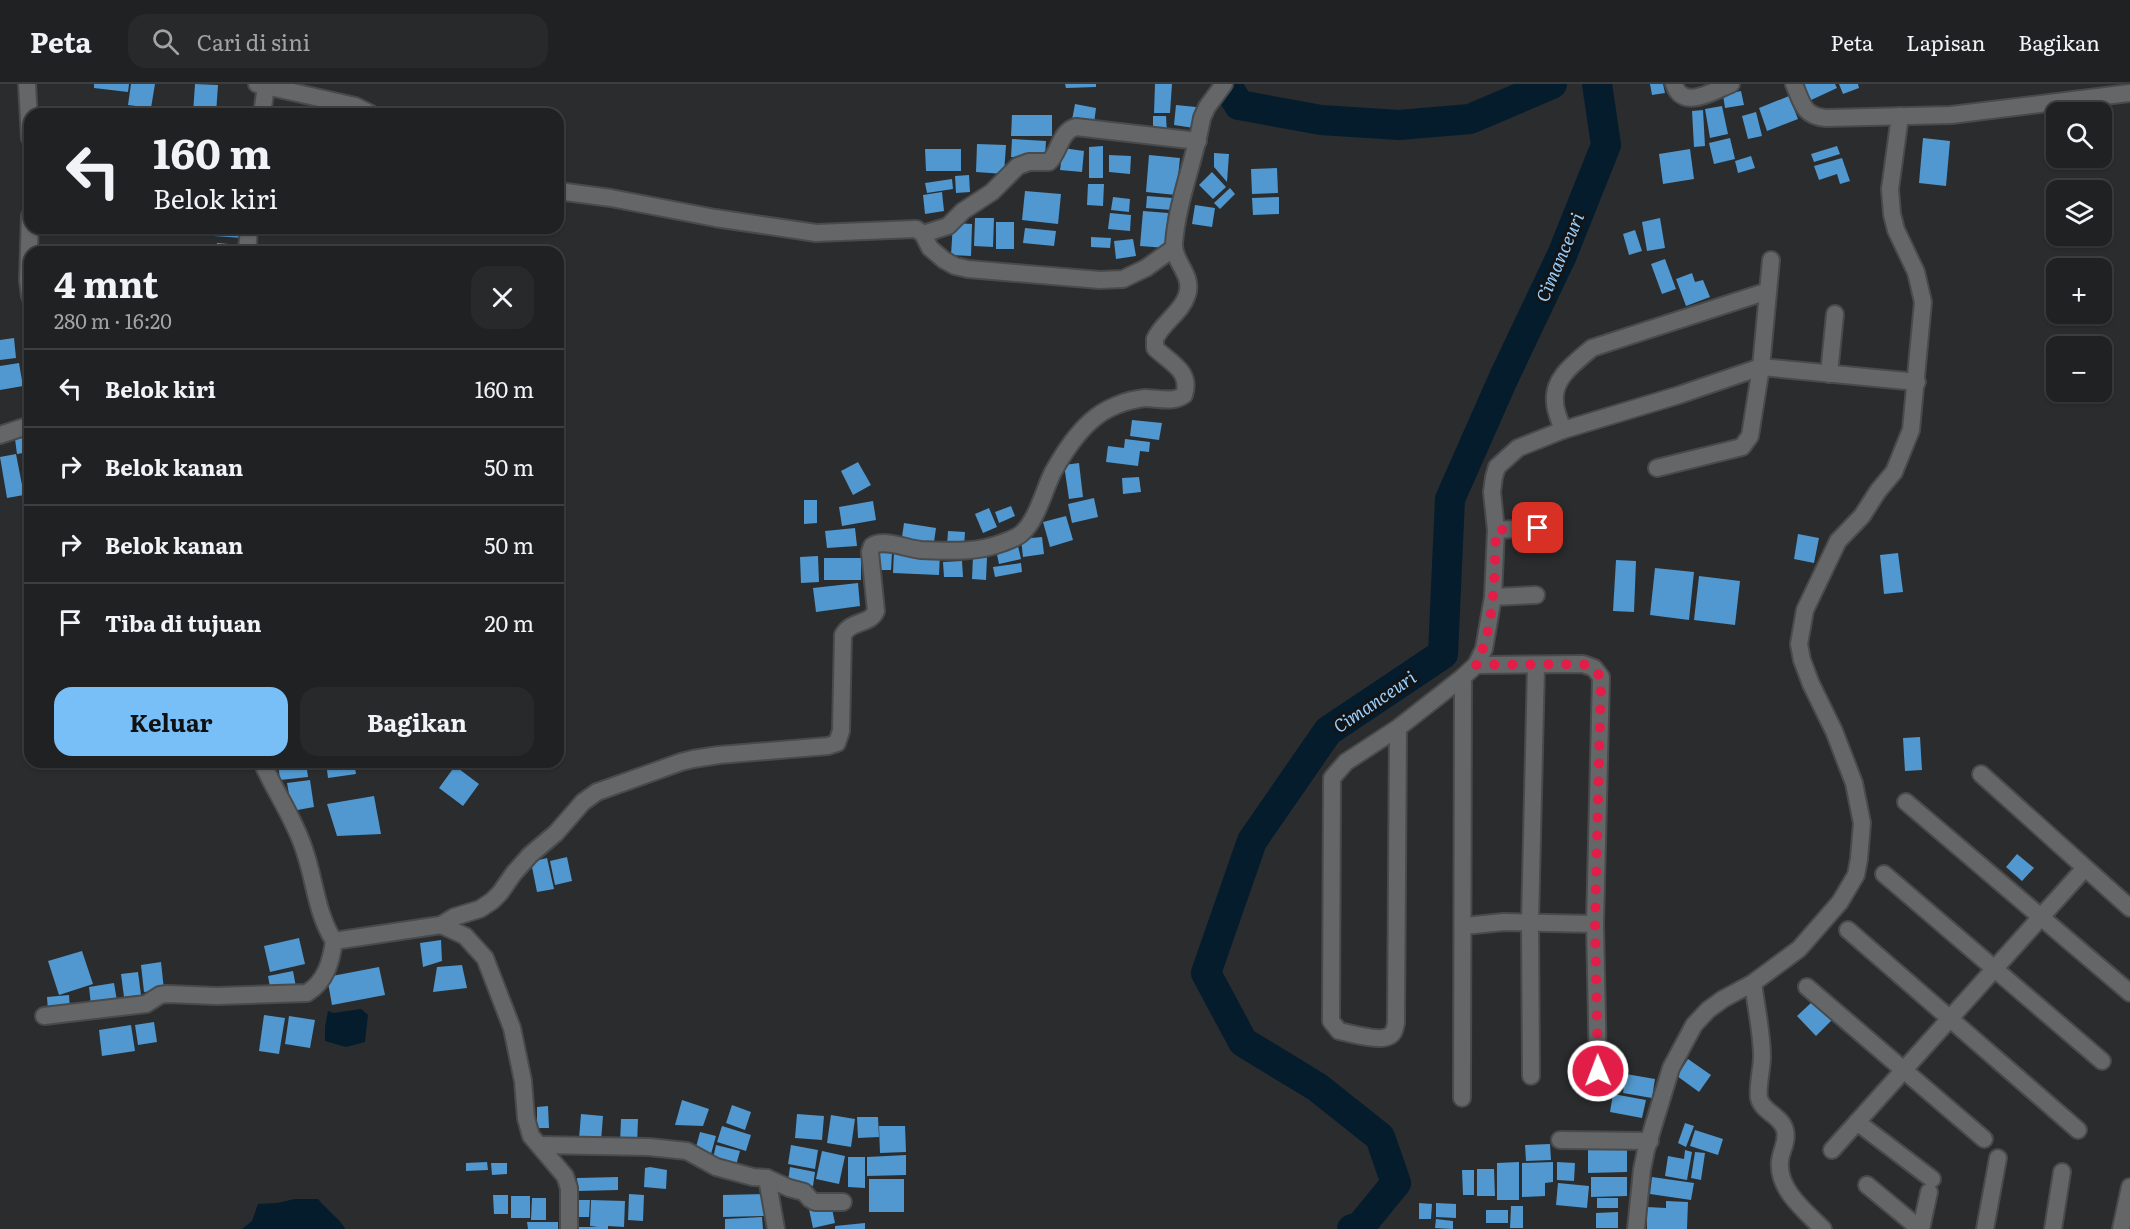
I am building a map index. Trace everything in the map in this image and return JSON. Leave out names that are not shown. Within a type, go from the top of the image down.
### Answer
[{"type":"street","points":[[27,84],[28,108]]},
{"type":"street","points":[[334,941],[441,925],[454,917],[480,909],[500,894],[530,855],[597,792],[693,759],[828,746],[837,743],[841,731],[843,635],[849,626],[871,618],[876,611],[870,552],[872,546],[880,543],[917,549],[979,550],[1019,536],[1029,525],[1053,472],[1074,438],[1092,420],[1103,411],[1129,401],[1154,398],[1173,400],[1184,395],[1186,384],[1181,369],[1161,354],[1154,344],[1157,335],[1183,304],[1189,290],[1186,272],[1174,249],[1186,184],[1202,118],[1224,84]]},
{"type":"street","points":[[1674,84],[1680,94],[1689,99],[1731,84]]},
{"type":"street","points":[[1794,84],[1804,108],[1810,115],[1818,117],[1951,115],[2130,93]]},
{"type":"street","points":[[262,108],[261,85],[359,108]]},
{"type":"street","points":[[1636,1229],[1642,1170],[1671,1068],[1695,1025],[1708,1010],[1723,999],[1753,983],[1799,949],[1840,902],[1856,875],[1860,859],[1862,823],[1854,783],[1838,739],[1811,684],[1799,644],[1805,610],[1838,542],[1862,516],[1894,472],[1911,430],[1923,302],[1916,272],[1896,230],[1890,200],[1900,116]]},
{"type":"street","points":[[923,234],[948,226],[963,211],[992,192],[1018,166],[1029,162],[1049,162],[1070,129],[1076,127],[1198,141]]},
{"type":"street","points":[[564,192],[816,233],[888,232],[916,229],[923,234],[930,248],[944,260],[968,269],[1100,280],[1123,279],[1146,268],[1174,249]]},
{"type":"street","points":[[1657,468],[1742,447],[1750,436],[1761,368],[1771,260]]},
{"type":"street","points":[[1563,430],[1555,403],[1556,386],[1573,365],[1592,348],[1768,291]]},
{"type":"street","points":[[1829,374],[1835,314]]},
{"type":"street","points":[[1398,728],[1396,1023],[1392,1035],[1388,1038],[1380,1038],[1339,1031],[1331,1021],[1331,782],[1334,774],[1346,762],[1398,728],[1476,665],[1484,649],[1493,597],[1496,530],[1492,492],[1497,467],[1518,448],[1563,430],[1761,368],[1917,382]]},
{"type":"street","points":[[0,435],[24,427]]},
{"type":"street","points":[[1496,530],[1538,528]]},
{"type":"street","points":[[1493,597],[1536,595]]},
{"type":"street","points":[[1476,665],[1590,665],[1601,678],[1595,924],[1598,1071]]},
{"type":"street","points":[[1531,1076],[1530,922],[1536,666]]},
{"type":"street","points":[[1462,1098],[1463,677]]},
{"type":"street","points":[[44,1016],[146,1004],[160,995],[167,994],[217,996],[307,993],[318,985],[327,971],[334,941],[322,919],[305,851],[294,821],[265,768]]},
{"type":"street","points":[[1981,774],[2130,908]]},
{"type":"street","points":[[1906,802],[2130,993]]},
{"type":"street","points":[[1832,1150],[2085,868]]},
{"type":"street","points":[[1884,874],[2102,1061]]},
{"type":"street","points":[[1464,926],[1504,922],[1595,924]]},
{"type":"street","points":[[441,925],[465,936],[485,958],[512,1028],[523,1081],[528,1127],[536,1143],[565,1176],[569,1188],[569,1229]]},
{"type":"street","points":[[1848,930],[2078,1130]]},
{"type":"street","points":[[1753,983],[1762,1055],[1759,1099],[1781,1120],[1785,1128],[1785,1146],[1780,1159],[1780,1172],[1785,1186],[1823,1229]]},
{"type":"street","points":[[1808,987],[1984,1140]]},
{"type":"street","points":[[1857,1122],[1931,1186],[1921,1229],[1867,1185]]},
{"type":"street","points":[[1560,1140],[1650,1141]]},
{"type":"street","points":[[540,1145],[687,1150],[722,1169],[753,1178],[767,1178],[804,1192],[815,1202],[843,1202]]},
{"type":"street","points":[[1984,1229],[1998,1158]]},
{"type":"street","points":[[2053,1229],[2062,1172]]},
{"type":"street","points":[[767,1178],[776,1229]]},
{"type":"street","points":[[2121,1229],[2130,1187]]},
{"type":"water","points":[[361,1009],[368,1015],[365,1042],[346,1047],[325,1041],[328,1011],[334,1013]]},
{"type":"water","points":[[295,1199],[318,1199],[345,1229],[242,1229],[252,1221],[258,1204]]},
{"type":"building","points":[[94,84],[129,84],[128,92],[94,88]]},
{"type":"building","points":[[131,84],[155,84],[151,108],[128,105]]},
{"type":"building","points":[[195,84],[218,85],[216,108],[193,108]]},
{"type":"building","points":[[1065,84],[1096,84],[1096,87],[1066,88]]},
{"type":"building","points":[[1155,84],[1172,84],[1170,113],[1154,113]]},
{"type":"building","points":[[1650,84],[1663,84],[1665,93],[1652,95]]},
{"type":"building","points":[[1802,84],[1835,84],[1837,88],[1809,101]]},
{"type":"building","points":[[1839,84],[1858,84],[1859,88],[1843,94]]},
{"type":"building","points":[[1741,91],[1744,105],[1725,108],[1723,95]]},
{"type":"building","points":[[1789,96],[1798,119],[1767,131],[1759,108]]},
{"type":"building","points":[[1075,104],[1096,108],[1094,124],[1072,120]]},
{"type":"building","points":[[1176,105],[1196,107],[1194,128],[1174,125]]},
{"type":"building","points":[[1722,106],[1728,134],[1710,138],[1705,109]]},
{"type":"building","points":[[1703,110],[1705,146],[1694,147],[1692,111]]},
{"type":"building","points":[[1756,112],[1762,136],[1748,139],[1742,116]]},
{"type":"building","points":[[1012,115],[1052,115],[1052,136],[1011,136]]},
{"type":"building","points":[[1153,116],[1166,116],[1167,134],[1153,134]]},
{"type":"building","points":[[1730,138],[1735,159],[1714,164],[1709,143]]},
{"type":"building","points":[[1923,138],[1950,141],[1946,186],[1919,183]]},
{"type":"building","points":[[1012,139],[1046,141],[1045,158],[1011,157]]},
{"type":"building","points":[[977,144],[1006,145],[1004,174],[976,172]]},
{"type":"building","points":[[1103,146],[1103,178],[1089,178],[1089,147]]},
{"type":"building","points":[[1837,146],[1840,154],[1814,162],[1811,154]]},
{"type":"building","points":[[1063,148],[1084,151],[1082,172],[1060,170]]},
{"type":"building","points":[[925,149],[961,149],[961,171],[926,171]]},
{"type":"building","points":[[1690,149],[1694,179],[1663,184],[1659,154]]},
{"type":"building","points":[[1214,153],[1229,154],[1227,182],[1214,167]]},
{"type":"building","points":[[1109,155],[1131,156],[1130,174],[1109,172]]},
{"type":"building","points":[[1149,155],[1180,158],[1176,195],[1146,192]]},
{"type":"building","points":[[1751,156],[1755,168],[1738,173],[1735,161]]},
{"type":"building","points":[[1842,158],[1850,181],[1840,184],[1837,174],[1819,180],[1814,166]]},
{"type":"building","points":[[1277,168],[1278,193],[1252,194],[1251,169]]},
{"type":"building","points":[[1212,172],[1226,187],[1213,199],[1199,185]]},
{"type":"building","points":[[969,175],[970,192],[956,193],[955,176]]},
{"type":"building","points":[[952,179],[953,189],[927,193],[925,183]]},
{"type":"building","points":[[1088,184],[1104,184],[1103,206],[1087,205]]},
{"type":"building","points":[[1230,188],[1235,194],[1220,209],[1214,203]]},
{"type":"building","points":[[1025,191],[1061,194],[1058,224],[1022,220]]},
{"type":"building","points":[[942,192],[944,211],[925,214],[923,195]]},
{"type":"building","points":[[1147,196],[1173,198],[1172,210],[1146,208]]},
{"type":"building","points":[[1113,197],[1130,199],[1129,212],[1111,210]]},
{"type":"building","points":[[1279,197],[1279,214],[1253,215],[1252,198]]},
{"type":"building","points":[[1195,205],[1215,208],[1212,227],[1192,224]]},
{"type":"building","points":[[1143,211],[1168,213],[1166,248],[1140,246]]},
{"type":"building","points":[[1110,213],[1131,215],[1130,231],[1108,229]]},
{"type":"building","points":[[975,218],[994,218],[993,247],[974,246]]},
{"type":"building","points":[[1660,218],[1665,248],[1647,251],[1642,222]]},
{"type":"building","points":[[996,222],[1014,222],[1014,249],[996,249]]},
{"type":"building","points":[[953,223],[972,224],[971,256],[951,255]]},
{"type":"building","points":[[1025,228],[1056,231],[1054,246],[1023,243]]},
{"type":"building","points":[[1635,230],[1642,251],[1629,255],[1623,234]]},
{"type":"building","points":[[213,234],[243,234],[243,238],[213,236]]},
{"type":"building","points":[[1091,237],[1111,238],[1110,248],[1091,247]]},
{"type":"building","points":[[1133,239],[1136,256],[1116,259],[1114,241]]},
{"type":"building","points":[[217,243],[240,245],[240,246],[217,246]]},
{"type":"building","points":[[1665,259],[1676,289],[1662,294],[1651,264]]},
{"type":"building","points":[[1692,273],[1695,282],[1703,280],[1710,297],[1686,306],[1676,279]]},
{"type":"building","points":[[14,338],[16,358],[0,360],[0,340]]},
{"type":"building","points":[[19,363],[23,386],[0,390],[0,366]]},
{"type":"building","points":[[1132,420],[1162,423],[1159,440],[1130,436]]},
{"type":"building","points":[[24,438],[24,453],[17,454],[15,439]]},
{"type":"building","points":[[1125,439],[1150,442],[1149,452],[1140,451],[1138,466],[1106,462],[1108,446],[1124,448]]},
{"type":"building","points":[[16,454],[24,495],[7,498],[0,457]]},
{"type":"building","points":[[858,462],[871,485],[853,495],[841,471]]},
{"type":"building","points":[[1079,463],[1083,497],[1069,499],[1064,465]]},
{"type":"building","points":[[1139,477],[1141,492],[1123,494],[1122,478]]},
{"type":"building","points":[[1094,498],[1098,517],[1072,523],[1068,504]]},
{"type":"building","points":[[804,500],[817,500],[817,523],[804,524]]},
{"type":"building","points":[[873,501],[876,520],[842,526],[839,507]]},
{"type":"building","points":[[1011,506],[1015,516],[999,523],[995,512]]},
{"type":"building","points":[[989,508],[997,527],[983,533],[975,514]]},
{"type":"building","points":[[1066,516],[1073,540],[1050,547],[1043,522]]},
{"type":"building","points":[[904,523],[936,528],[933,549],[901,544]]},
{"type":"building","points":[[855,528],[857,546],[827,548],[825,531]]},
{"type":"building","points":[[948,531],[965,532],[964,548],[947,546]]},
{"type":"building","points":[[1798,534],[1819,538],[1814,563],[1794,559]]},
{"type":"building","points":[[1042,537],[1044,554],[1023,557],[1021,539]]},
{"type":"building","points":[[1018,546],[1021,559],[999,564],[996,550]]},
{"type":"building","points":[[894,551],[940,553],[939,575],[893,573]]},
{"type":"building","points":[[876,553],[892,553],[891,570],[875,570]]},
{"type":"building","points":[[1898,553],[1903,592],[1884,594],[1880,555]]},
{"type":"building","points":[[818,556],[819,582],[801,583],[800,557]]},
{"type":"building","points":[[973,556],[987,557],[986,580],[972,579]]},
{"type":"building","points":[[824,558],[861,558],[861,580],[824,580]]},
{"type":"building","points":[[1616,560],[1636,561],[1634,612],[1613,611]]},
{"type":"building","points":[[962,561],[963,577],[944,577],[943,562]]},
{"type":"building","points":[[1021,563],[1022,572],[995,577],[993,567]]},
{"type":"building","points":[[1655,568],[1694,572],[1689,620],[1650,615]]},
{"type":"building","points":[[1699,576],[1740,581],[1735,625],[1694,620]]},
{"type":"building","points":[[858,583],[860,606],[816,612],[813,588]]},
{"type":"building","points":[[1920,737],[1922,770],[1905,771],[1903,738]]},
{"type":"building","points":[[279,768],[307,768],[308,777],[280,780]]},
{"type":"building","points":[[327,768],[355,768],[356,774],[328,778]]},
{"type":"building","points":[[454,768],[458,768],[479,784],[463,806],[439,788]]},
{"type":"building","points":[[310,780],[314,807],[292,811],[287,783]]},
{"type":"building","points":[[374,796],[381,834],[337,836],[327,804]]},
{"type":"building","points":[[2017,854],[2034,868],[2022,881],[2006,867]]},
{"type":"building","points":[[567,857],[572,881],[555,885],[550,861]]},
{"type":"building","points":[[547,858],[554,889],[537,892],[531,862]]},
{"type":"building","points":[[299,938],[305,964],[270,972],[264,946]]},
{"type":"building","points":[[441,940],[442,961],[423,967],[420,943]]},
{"type":"building","points":[[82,951],[93,984],[59,995],[48,961]]},
{"type":"building","points":[[161,962],[164,990],[144,992],[141,965]]},
{"type":"building","points":[[462,965],[467,988],[433,992],[437,967]]},
{"type":"building","points":[[379,967],[385,995],[332,1005],[327,977]]},
{"type":"building","points":[[293,971],[296,987],[271,993],[268,976]]},
{"type":"building","points":[[138,972],[141,995],[124,997],[121,974]]},
{"type":"building","points":[[114,983],[117,1001],[91,1005],[89,987]]},
{"type":"building","points":[[69,995],[70,1010],[48,1011],[47,997]]},
{"type":"building","points":[[1813,1001],[1832,1020],[1816,1036],[1797,1016]]},
{"type":"building","points":[[264,1015],[285,1018],[279,1054],[259,1051]]},
{"type":"building","points":[[289,1016],[315,1020],[310,1048],[285,1044]]},
{"type":"building","points":[[154,1022],[157,1042],[138,1045],[135,1025]]},
{"type":"building","points":[[131,1025],[135,1051],[102,1056],[99,1030]]},
{"type":"building","points":[[1688,1059],[1711,1075],[1699,1092],[1677,1076]]},
{"type":"building","points":[[1626,1074],[1655,1079],[1652,1098],[1623,1093]]},
{"type":"building","points":[[1613,1094],[1646,1100],[1642,1118],[1610,1112]]},
{"type":"building","points":[[682,1100],[709,1109],[703,1126],[675,1125]]},
{"type":"building","points":[[732,1105],[751,1112],[745,1130],[726,1123]]},
{"type":"building","points":[[548,1106],[549,1128],[537,1128],[537,1107]]},
{"type":"building","points":[[581,1114],[603,1116],[601,1141],[579,1139]]},
{"type":"building","points":[[797,1114],[824,1116],[822,1140],[795,1138]]},
{"type":"building","points":[[831,1115],[855,1119],[851,1147],[827,1143]]},
{"type":"building","points":[[857,1117],[878,1117],[879,1137],[858,1138]]},
{"type":"building","points":[[621,1119],[638,1119],[637,1146],[620,1145]]},
{"type":"building","points":[[1685,1123],[1694,1126],[1686,1147],[1678,1143]]},
{"type":"building","points":[[722,1126],[751,1135],[746,1151],[717,1142]]},
{"type":"building","points":[[879,1126],[905,1126],[906,1152],[880,1153]]},
{"type":"building","points":[[1695,1130],[1723,1139],[1718,1155],[1690,1146]]},
{"type":"building","points":[[700,1132],[716,1136],[711,1154],[695,1151]]},
{"type":"building","points":[[1550,1144],[1551,1160],[1526,1161],[1525,1145]]},
{"type":"building","points":[[716,1145],[740,1151],[735,1169],[712,1163]]},
{"type":"building","points":[[791,1145],[818,1150],[815,1169],[788,1164]]},
{"type":"building","points":[[1627,1146],[1627,1172],[1588,1173],[1588,1147]]},
{"type":"building","points":[[1685,1150],[1692,1152],[1687,1180],[1665,1176],[1668,1156],[1684,1159]]},
{"type":"building","points":[[822,1151],[845,1156],[839,1184],[816,1179]]},
{"type":"building","points":[[1695,1152],[1705,1153],[1701,1180],[1691,1178]]},
{"type":"building","points":[[906,1155],[906,1175],[867,1176],[867,1157]]},
{"type":"building","points":[[848,1157],[865,1157],[865,1188],[848,1187]]},
{"type":"building","points":[[487,1162],[488,1170],[466,1171],[466,1163]]},
{"type":"building","points":[[1519,1162],[1519,1200],[1497,1200],[1497,1163]]},
{"type":"building","points":[[1553,1162],[1553,1182],[1545,1183],[1545,1196],[1522,1197],[1522,1163]]},
{"type":"building","points":[[1557,1162],[1575,1163],[1574,1181],[1557,1180]]},
{"type":"building","points":[[491,1163],[507,1163],[507,1174],[492,1175]]},
{"type":"building","points":[[790,1167],[815,1172],[813,1186],[788,1181]]},
{"type":"building","points":[[645,1168],[667,1170],[666,1189],[644,1187]]},
{"type":"building","points":[[1477,1169],[1494,1169],[1495,1196],[1477,1196]]},
{"type":"building","points":[[1462,1170],[1474,1170],[1474,1195],[1463,1195]]},
{"type":"building","points":[[618,1177],[618,1190],[578,1191],[577,1178]]},
{"type":"building","points":[[1591,1177],[1627,1177],[1627,1196],[1591,1197]]},
{"type":"building","points":[[1652,1177],[1694,1183],[1691,1200],[1650,1194]]},
{"type":"building","points":[[869,1179],[904,1179],[904,1212],[869,1212]]},
{"type":"building","points":[[1558,1183],[1589,1186],[1587,1208],[1556,1205]]},
{"type":"building","points":[[629,1194],[644,1195],[643,1221],[628,1220]]},
{"type":"building","points":[[764,1194],[764,1216],[723,1217],[723,1195]]},
{"type":"building","points":[[493,1195],[508,1195],[508,1214],[494,1214]]},
{"type":"building","points":[[511,1196],[530,1196],[530,1218],[511,1218]]},
{"type":"building","points":[[532,1198],[546,1198],[546,1220],[531,1220]]},
{"type":"building","points":[[1597,1198],[1618,1198],[1618,1208],[1597,1208]]},
{"type":"building","points":[[579,1200],[590,1200],[589,1217],[578,1217]]},
{"type":"building","points":[[591,1200],[625,1201],[624,1227],[575,1229],[575,1227],[598,1227],[590,1226]]},
{"type":"building","points":[[1666,1201],[1688,1202],[1687,1229],[1647,1229],[1647,1207],[1666,1208]]},
{"type":"building","points":[[1419,1203],[1432,1204],[1431,1219],[1419,1219]]},
{"type":"building","points":[[1436,1203],[1456,1204],[1456,1218],[1436,1217]]},
{"type":"building","points":[[831,1204],[835,1223],[813,1228],[809,1209]]},
{"type":"building","points":[[1511,1206],[1523,1206],[1523,1228],[1510,1228]]},
{"type":"building","points":[[1486,1210],[1508,1210],[1508,1223],[1486,1223]]},
{"type":"building","points":[[1618,1212],[1618,1228],[1596,1228],[1596,1213]]},
{"type":"building","points":[[762,1217],[763,1229],[725,1229],[725,1219]]},
{"type":"building","points":[[1436,1219],[1453,1221],[1453,1229],[1435,1228]]},
{"type":"building","points":[[527,1222],[558,1222],[558,1229],[528,1229]]},
{"type":"building","points":[[865,1223],[865,1229],[835,1229],[835,1226]]},
{"type":"waterway","name":"Cimanceuri","points":[[1226,84],[1239,105],[1321,120],[1399,125],[1470,119],[1552,84]]},
{"type":"waterway","name":"Cimanceuri","points":[[1352,1229],[1360,1227],[1396,1183],[1380,1137],[1317,1087],[1243,1042],[1206,973],[1252,841],[1328,731],[1443,654],[1450,499],[1504,377],[1562,255],[1606,145],[1597,84]]},
{"type":"route","points":[[1538,528],[1496,530],[1493,597],[1484,649],[1476,665],[1582,664],[1590,665],[1601,678],[1595,924],[1598,1071]]}]
